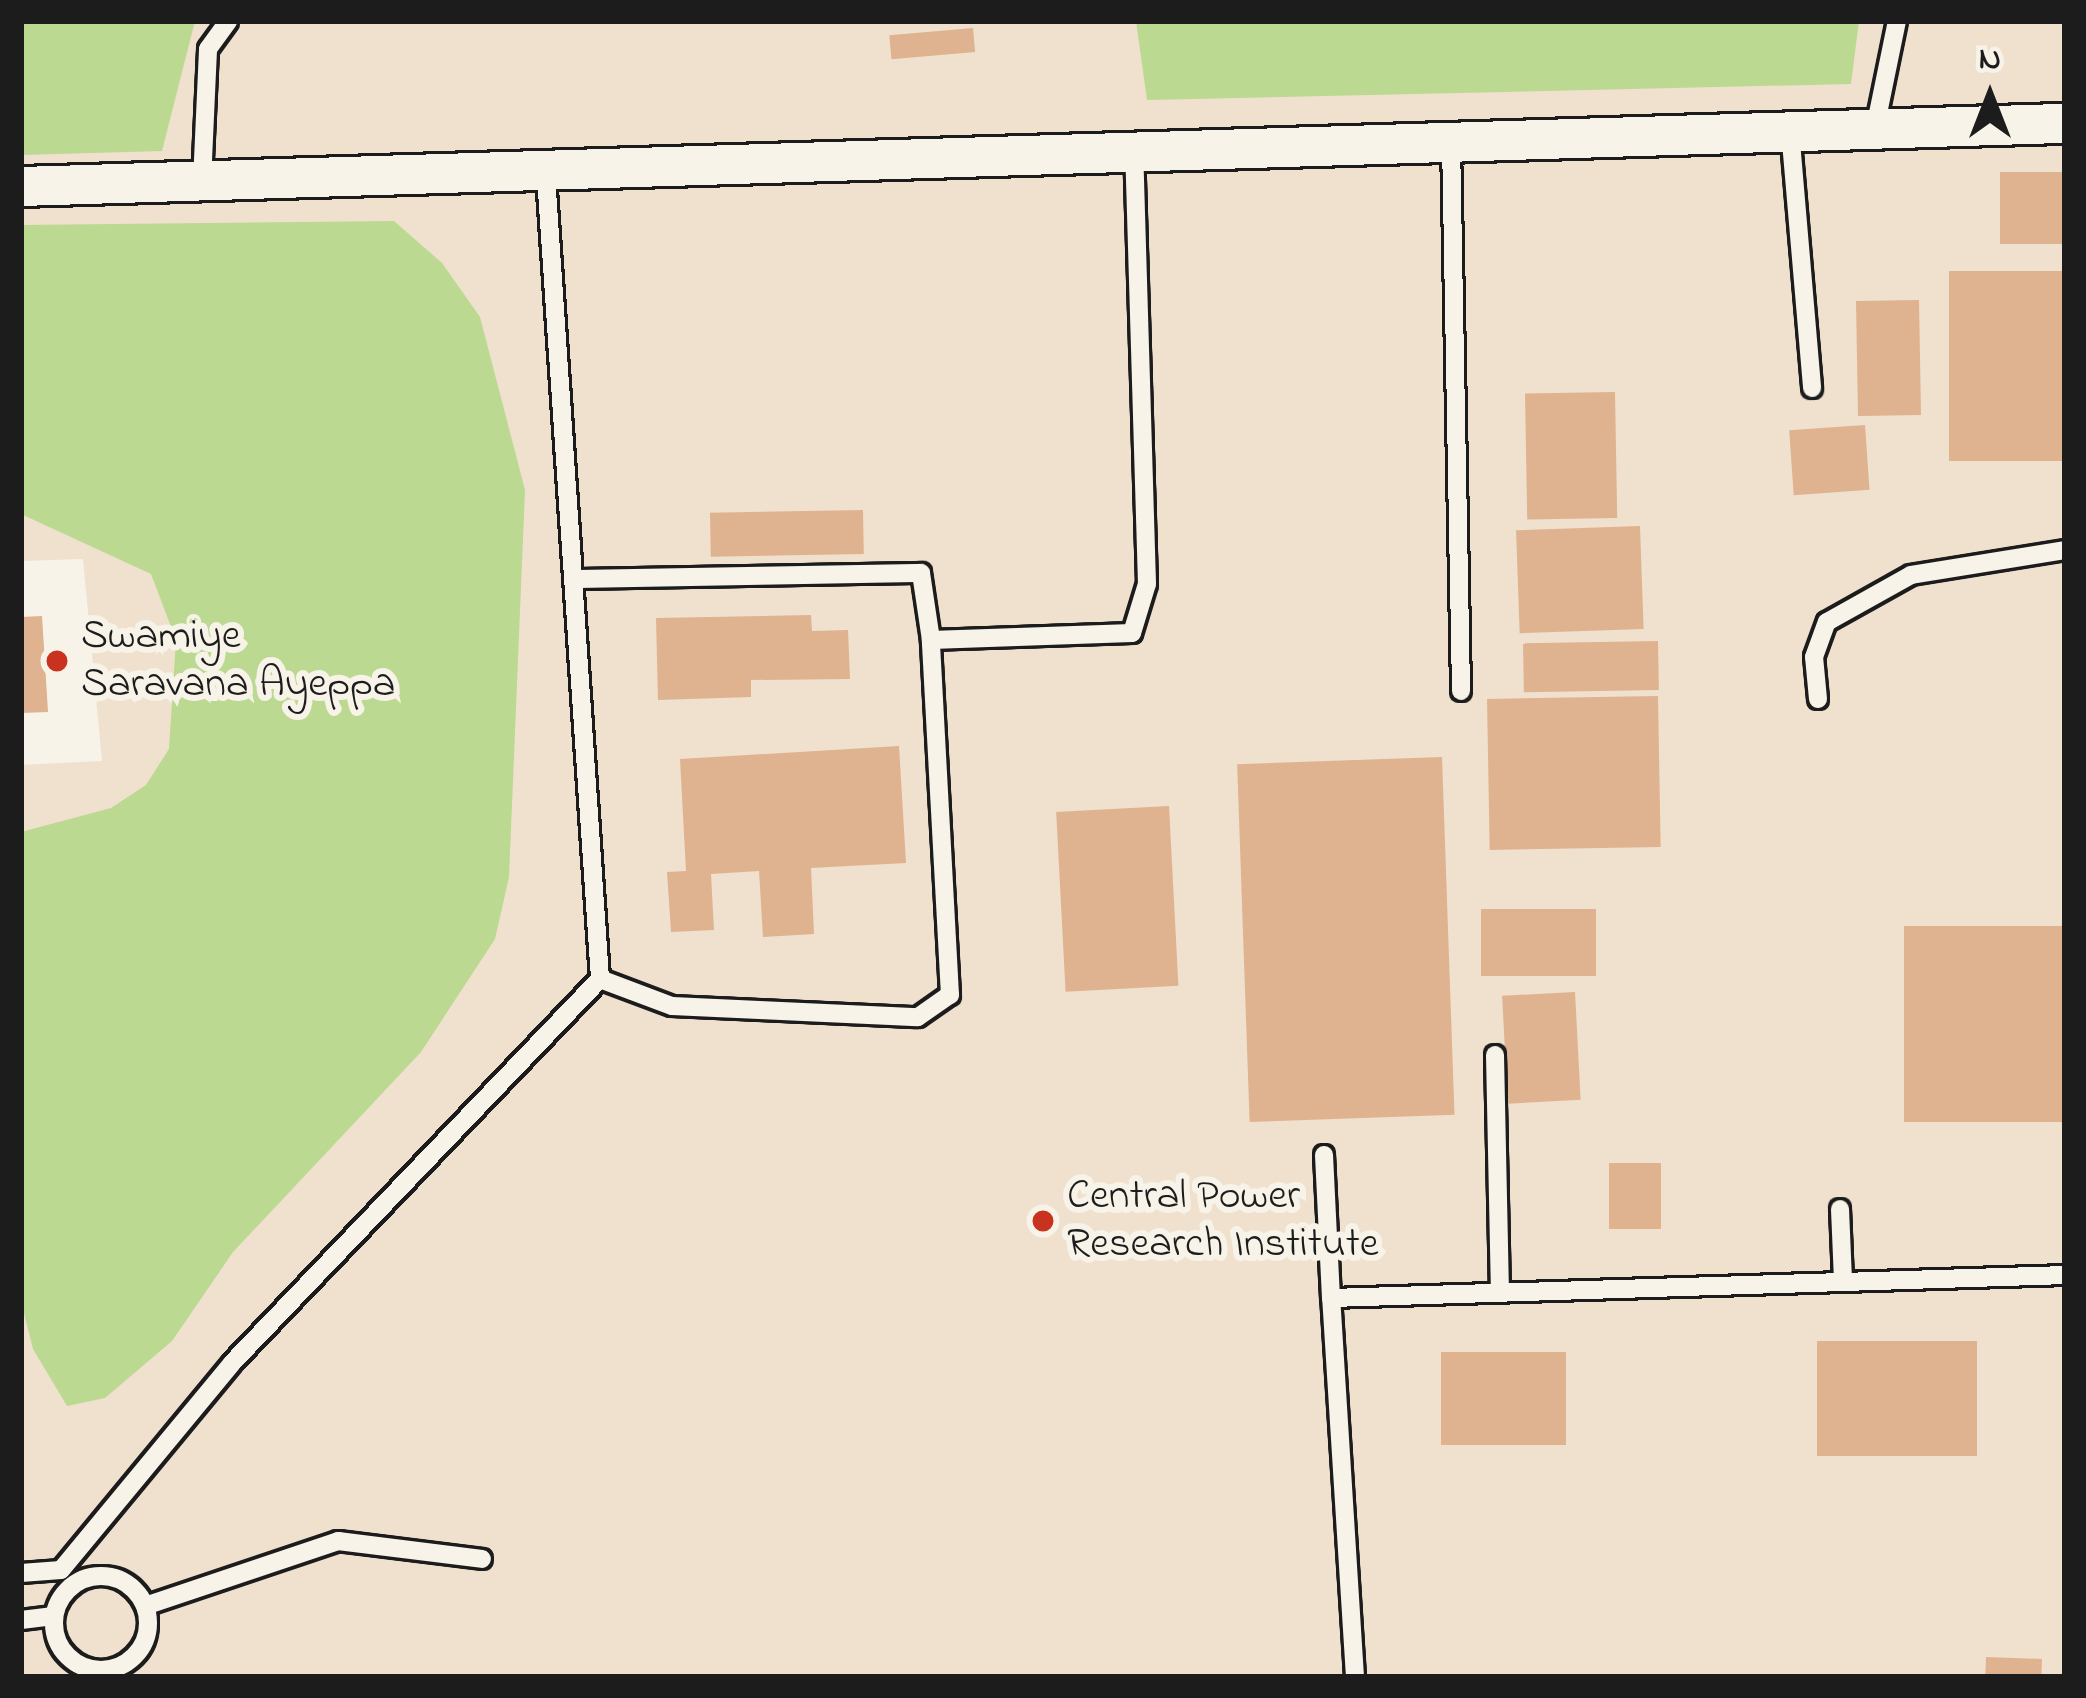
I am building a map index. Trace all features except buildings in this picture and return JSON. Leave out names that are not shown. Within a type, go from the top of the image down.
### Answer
[{"type":"street","points":[[21,186],[546,176],[1451,140],[2065,124]]},
{"type":"lane","points":[[202,182],[208,49],[228,21]]},
{"type":"lane","points":[[1875,128],[1897,21]]},
{"type":"lane","points":[[1790,130],[1812,388]]},
{"type":"lane","points":[[1451,140],[1461,691]]},
{"type":"lane","points":[[931,640],[1132,633],[1147,584],[1134,151]]},
{"type":"lane","points":[[21,1573],[61,1570],[232,1363],[600,979],[546,176]]},
{"type":"lane","points":[[1818,699],[1814,657],[1827,622],[1911,575],[2065,550]]},
{"type":"lane","points":[[573,579],[921,573],[931,640],[950,995],[918,1017],[672,1006],[600,979]]},
{"type":"lane","points":[[1495,1055],[1500,1292]]},
{"type":"lane","points":[[1324,1155],[1355,1677]]},
{"type":"lane","points":[[1840,1209],[1844,1282]]},
{"type":"lane","points":[[1331,1298],[2065,1275]]},
{"type":"lane","points":[[145,1606],[338,1541],[482,1559]]},
{"type":"lane","points":[[96,1576],[125,1583],[145,1606],[146,1635],[118,1672],[71,1659],[54,1616],[68,1589],[96,1576]]},
{"type":"lane","points":[[21,1620],[54,1616]]},
{"type":"shaded area","name":"Central Power Research Institute","points":[[21,21],[2065,21],[2065,1677],[21,1677],[21,765],[102,761],[83,559],[21,561]]},
{"type":"green space","points":[[21,21],[195,21],[162,151],[21,155]]},
{"type":"green space","points":[[1136,21],[1859,21],[1851,84],[1147,100]]},
{"type":"green space","points":[[394,221],[442,263],[480,317],[525,490],[509,877],[495,939],[421,1052],[233,1252],[172,1341],[105,1398],[67,1406],[33,1349],[21,1301],[21,832],[111,808],[146,785],[169,749],[176,640],[151,574],[21,514],[21,225]]},
{"type":"place","name":"Swamiye Saravana Ayeppa","points":[[57,661]]},
{"type":"place","name":"Central Power Research Institute","points":[[1043,1221]]}]
